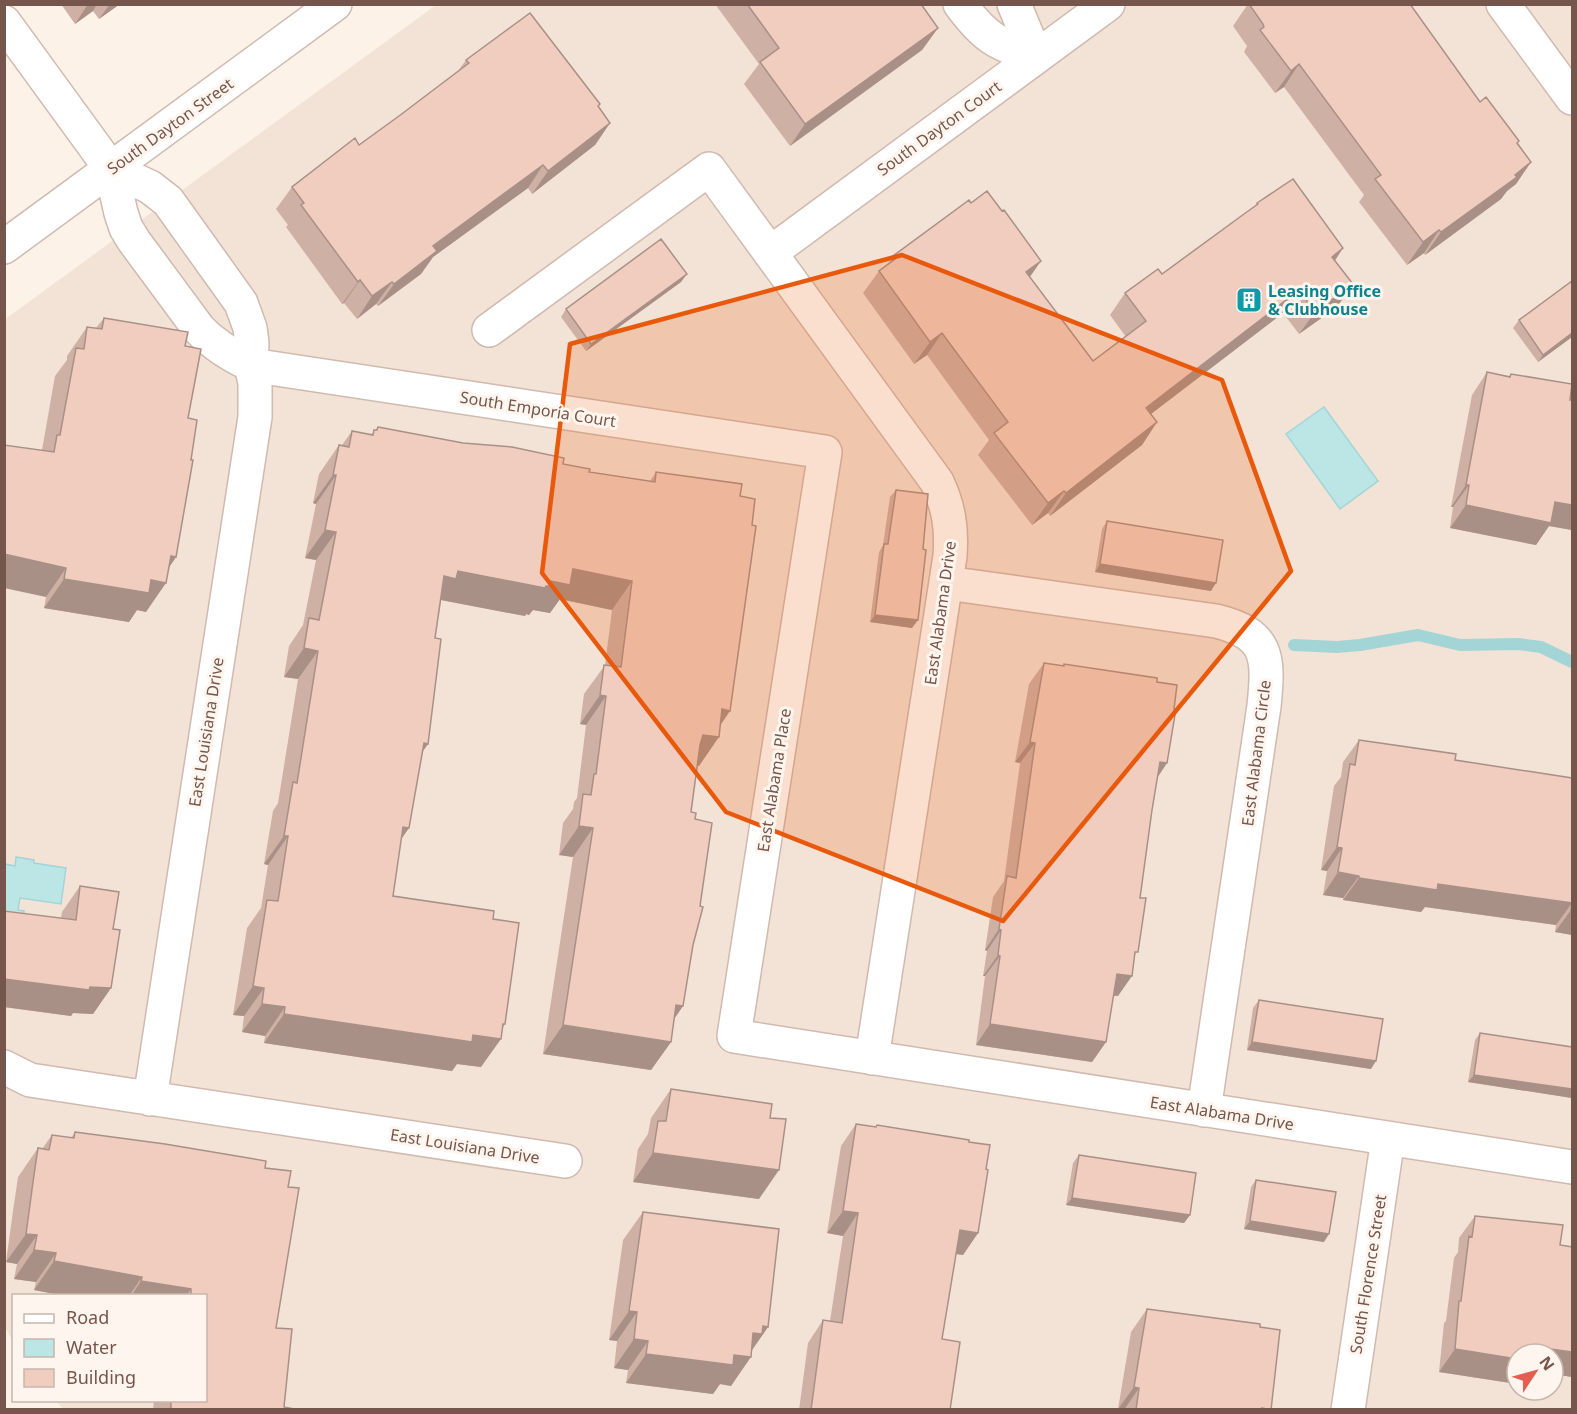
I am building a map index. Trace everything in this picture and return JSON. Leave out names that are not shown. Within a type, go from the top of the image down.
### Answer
[{"type":"street","name":"South Dayton Street","points":[[4,247],[335,4]]},
{"type":"street","points":[[960,4],[989,38],[1002,46],[1036,57]]},
{"type":"street","points":[[1014,4],[1036,57]]},
{"type":"street","name":"South Dayton Court","points":[[770,253],[1108,4]]},
{"type":"street","points":[[1503,4],[1572,98]]},
{"type":"street","points":[[4,22],[111,169]]},
{"type":"street","name":"East Louisiana Drive","points":[[111,169],[150,187],[168,201],[233,290],[245,311],[250,328],[251,365],[255,383],[255,417],[150,1099]]},
{"type":"street","name":"South Emporia Court","points":[[111,169],[121,213],[134,241],[198,329],[224,351],[251,365],[825,452]]},
{"type":"street","name":"East Alabama Drive","points":[[489,330],[709,169],[937,482],[947,506],[951,531],[947,583],[872,1058]]},
{"type":"street","name":"East Alabama Place","points":[[806,1048],[734,1036],[825,452]]},
{"type":"street","name":"East Alabama Circle","points":[[947,583],[1216,621],[1240,629],[1257,639],[1261,646],[1266,670],[1264,706],[1204,1110]]},
{"type":"street","name":"East Alabama Drive","points":[[806,1048],[1572,1167]]},
{"type":"street","name":"East Louisiana Drive","points":[[13,1080],[565,1161]]},
{"type":"street","name":"South Florence Street","points":[[1348,1410],[1388,1138]]},
{"type":"highlighted area","points":[[902,255],[1222,380],[1291,571],[1003,921],[726,812],[542,573],[570,344]]},
{"type":"shaded area","points":[[436,5],[1572,5],[1572,1409],[63,1409],[57,1402],[207,1402],[207,1294],[12,1294],[12,1339],[5,1328],[4,320]]},
{"type":"water","points":[[1324,407],[1378,481],[1340,509],[1286,434]]},
{"type":"water","points":[[16,857],[34,860],[34,863],[66,868],[61,904],[20,898],[18,910],[24,911],[23,923],[5,920],[5,864],[15,866]]},
{"type":"building","points":[[747,4],[921,4],[938,28],[805,124],[760,62],[779,48]]},
{"type":"building","points":[[1249,4],[1410,4],[1480,102],[1486,97],[1519,141],[1517,143],[1531,162],[1515,175],[1517,177],[1441,232],[1439,230],[1423,242],[1375,179],[1381,175],[1299,64],[1291,71],[1260,30],[1264,27],[1263,24]]},
{"type":"building","points":[[530,13],[600,104],[598,106],[610,123],[548,171],[543,165],[433,246],[437,251],[394,284],[392,282],[372,296],[360,280],[358,282],[301,205],[304,203],[292,187],[355,138],[359,145],[399,116],[469,63],[466,60]]},
{"type":"building","points":[[1293,179],[1343,248],[1332,257],[1353,284],[1315,312],[1299,290],[1146,408],[1157,422],[1066,493],[1064,491],[1048,503],[994,433],[1008,422],[942,333],[930,342],[879,271],[895,259],[893,256],[969,200],[971,203],[987,191],[1002,211],[1004,210],[1041,261],[1026,272],[1093,361],[1146,321],[1125,293],[1158,269],[1162,274]]},
{"type":"building","points":[[661,239],[687,274],[591,344],[566,309]]},
{"type":"building","points":[[1572,281],[1572,333],[1543,355],[1519,320]]},
{"type":"building","points":[[104,318],[188,332],[185,346],[201,349],[188,418],[197,420],[191,460],[193,460],[176,557],[171,556],[166,583],[151,580],[149,593],[64,579],[66,568],[4,554],[4,445],[54,452],[57,435],[60,435],[76,348],[84,349],[87,327],[102,329]]},
{"type":"building","points":[[1487,372],[1572,384],[1570,400],[1572,400],[1572,505],[1555,502],[1551,523],[1466,505],[1469,485],[1466,485]]},
{"type":"building","points":[[378,427],[463,443],[512,447],[564,458],[563,464],[590,469],[589,472],[655,482],[656,472],[742,484],[740,496],[755,499],[752,525],[756,526],[730,711],[722,709],[719,737],[703,735],[700,745],[691,812],[696,813],[695,819],[712,823],[700,906],[703,907],[693,945],[683,1006],[676,1005],[671,1042],[563,1025],[593,828],[579,826],[583,794],[591,795],[594,774],[596,774],[606,696],[600,695],[604,665],[621,667],[632,581],[573,569],[570,585],[551,581],[545,588],[458,571],[456,579],[444,576],[435,638],[441,639],[428,744],[424,743],[409,828],[403,827],[393,896],[494,911],[493,919],[519,923],[501,1039],[473,1035],[472,1042],[284,1014],[285,1007],[262,1004],[264,988],[253,986],[267,900],[278,901],[288,836],[284,836],[293,782],[297,783],[318,651],[304,648],[309,618],[319,620],[336,532],[325,530],[336,475],[333,475],[339,445],[349,447],[352,431],[373,435],[374,430]]},
{"type":"building","points":[[896,490],[928,494],[923,549],[926,550],[918,620],[875,615],[884,544],[888,544]]},
{"type":"building","points":[[1107,521],[1223,540],[1216,583],[1100,564]]},
{"type":"building","points":[[1044,663],[1157,678],[1157,682],[1177,685],[1174,709],[1176,709],[1167,763],[1160,762],[1152,810],[1140,898],[1146,898],[1138,952],[1135,952],[1132,976],[1117,974],[1106,1042],[990,1024],[1000,956],[998,955],[1001,930],[999,929],[1007,876],[1016,878],[1035,743],[1030,742]]},
{"type":"building","points":[[1359,740],[1456,754],[1455,760],[1572,778],[1572,903],[1438,884],[1437,890],[1359,878],[1359,876],[1338,872],[1342,848],[1337,847],[1350,764],[1355,765]]},
{"type":"building","points":[[80,886],[119,892],[113,929],[120,930],[111,988],[90,987],[89,990],[4,979],[4,911],[76,920]]},
{"type":"building","points":[[1259,1000],[1383,1019],[1376,1061],[1252,1042]]},
{"type":"building","points":[[1480,1033],[1572,1047],[1572,1089],[1474,1075]]},
{"type":"building","points":[[671,1089],[772,1104],[770,1118],[786,1119],[779,1170],[653,1153],[658,1121],[666,1121]]},
{"type":"building","points":[[856,1124],[876,1127],[877,1125],[990,1145],[978,1233],[960,1230],[942,1339],[960,1342],[950,1410],[811,1410],[823,1320],[842,1323],[858,1213],[843,1211]]},
{"type":"building","points":[[75,1132],[165,1144],[266,1161],[265,1168],[291,1171],[288,1187],[299,1188],[276,1328],[292,1329],[284,1407],[299,1410],[171,1410],[171,1402],[207,1402],[207,1294],[191,1294],[191,1289],[141,1281],[142,1277],[54,1261],[56,1253],[34,1250],[37,1235],[26,1234],[38,1148],[49,1150],[52,1135],[74,1138]]},
{"type":"building","points":[[1079,1155],[1196,1173],[1190,1215],[1072,1198]]},
{"type":"building","points":[[1256,1180],[1336,1192],[1329,1234],[1250,1221]]},
{"type":"building","points":[[643,1212],[779,1229],[768,1327],[763,1326],[762,1334],[753,1333],[751,1357],[734,1355],[733,1365],[646,1354],[648,1341],[634,1339],[637,1312],[629,1311]]},
{"type":"building","points":[[1475,1216],[1563,1225],[1560,1245],[1572,1247],[1572,1352],[1565,1351],[1565,1342],[1505,1342],[1505,1357],[1455,1349],[1459,1301],[1461,1301],[1469,1236],[1472,1237]]},
{"type":"building","points":[[1147,1309],[1260,1324],[1260,1327],[1280,1330],[1271,1410],[1262,1408],[1262,1410],[1136,1410],[1139,1388],[1134,1387]]},
{"type":"waterway","points":[[1294,645],[1337,647],[1418,635],[1460,645],[1519,644],[1541,647],[1572,662]]},
{"type":"place","name":"Leasing Office & Clubhouse","points":[[1249,300]]}]
